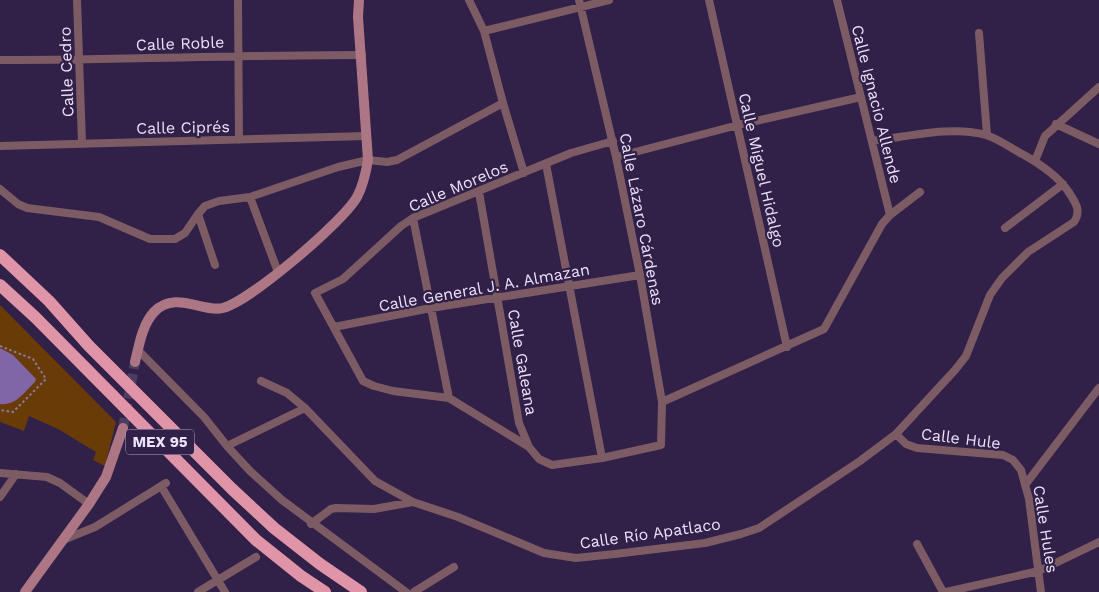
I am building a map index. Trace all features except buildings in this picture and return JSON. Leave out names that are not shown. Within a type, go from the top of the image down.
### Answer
[{"type":"highway","name":"MEX 95","points":[[0,256],[50,301],[90,346],[232,489],[274,528],[320,564],[361,592]]},
{"type":"highway","name":"MEX 95","points":[[0,285],[35,317],[256,540],[324,592]]},
{"type":"main road","points":[[135,362],[144,329],[154,312],[180,302],[220,309],[233,305],[278,272],[342,216],[357,197],[366,174],[368,160],[368,136],[358,17],[359,0]]},
{"type":"main road","points":[[25,592],[89,504],[106,477],[123,428]]},
{"type":"street","name":"Calle Cedro","points":[[77,0],[82,143]]},
{"type":"street","points":[[238,0],[239,140]]},
{"type":"street","points":[[469,0],[484,31],[524,173]]},
{"type":"street","points":[[484,31],[580,3],[609,0]]},
{"type":"street","name":"Calle Miguel Hidalgo","points":[[710,0],[787,347]]},
{"type":"street","name":"Calle Ignacio Allende","points":[[837,0],[890,215]]},
{"type":"street","name":"Calle Lázaro Cárdenas","points":[[580,3],[616,157],[640,275],[662,402],[662,445]]},
{"type":"street","points":[[979,32],[987,135]]},
{"type":"street","name":"Calle Roble","points":[[0,60],[79,60],[238,55],[362,55]]},
{"type":"street","points":[[1035,161],[1045,136],[1099,87]]},
{"type":"street","points":[[616,157],[860,97]]},
{"type":"street","points":[[0,189],[18,204],[27,208],[99,217],[150,239],[176,238],[185,233],[205,206],[219,201],[250,197],[338,167],[368,160],[387,162],[397,160],[503,103]]},
{"type":"street","points":[[1056,124],[1099,144]]},
{"type":"street","points":[[872,141],[940,132],[964,132],[987,135],[1035,161],[1063,184],[1005,228]]},
{"type":"street","name":"Calle Ciprés","points":[[0,146],[368,136]]},
{"type":"street","name":"Calle Morelos","points":[[612,141],[571,153],[413,218],[401,226],[343,279],[315,293],[363,381],[393,391],[449,398],[528,447],[539,459],[552,465],[602,458],[662,445]]},
{"type":"street","points":[[546,164],[602,458]]},
{"type":"street","name":"Calle Río Apatlaco","points":[[262,381],[288,393],[305,408],[375,481],[414,502],[458,517],[544,553],[576,558],[705,543],[758,528],[860,461],[896,434],[966,356],[990,295],[1002,278],[1028,252],[1074,222],[1078,216],[1077,206],[1063,184]]},
{"type":"street","name":"Calle Galeana","points":[[479,192],[519,423],[528,447]]},
{"type":"street","name":"Calle Ignacio Allende","points":[[662,402],[824,329],[882,224],[890,215],[920,192]]},
{"type":"street","points":[[250,197],[278,272]]},
{"type":"street","points":[[198,214],[216,265]]},
{"type":"street","points":[[413,218],[449,398]]},
{"type":"street","name":"Calle General J. A. Almazan","points":[[334,327],[431,308],[640,275]]},
{"type":"street","points":[[138,350],[204,417],[250,471],[282,500],[311,524],[406,592]]},
{"type":"street","points":[[1025,485],[1099,388]]},
{"type":"street","points":[[227,446],[305,408]]},
{"type":"street","name":"Calle Hule","points":[[896,434],[906,444],[917,448],[1003,455],[1013,460],[1021,470]]},
{"type":"street","name":"Calle Hules","points":[[1021,470],[1029,499],[1041,592]]},
{"type":"street","points":[[0,473],[47,477],[60,483],[89,504]]},
{"type":"street","points":[[0,497],[16,474]]},
{"type":"street","points":[[63,540],[96,528],[164,484],[225,592]]},
{"type":"street","points":[[311,524],[331,509],[374,509],[414,502]]},
{"type":"street","points":[[917,544],[945,592],[1039,571],[1099,542]]},
{"type":"street","points":[[198,592],[256,557]]},
{"type":"street","points":[[414,592],[454,567]]},
{"type":"path","points":[[0,346],[33,359],[46,379],[13,412],[0,410]]},
{"type":"shaded area","points":[[0,305],[116,422],[105,466],[93,460],[96,452],[58,429],[29,416],[24,431],[0,422]]},
{"type":"shaded area","points":[[0,348],[13,355],[36,379],[19,398],[6,404],[0,404]]},
{"type":"tunnel","points":[[123,428],[135,362]]}]
